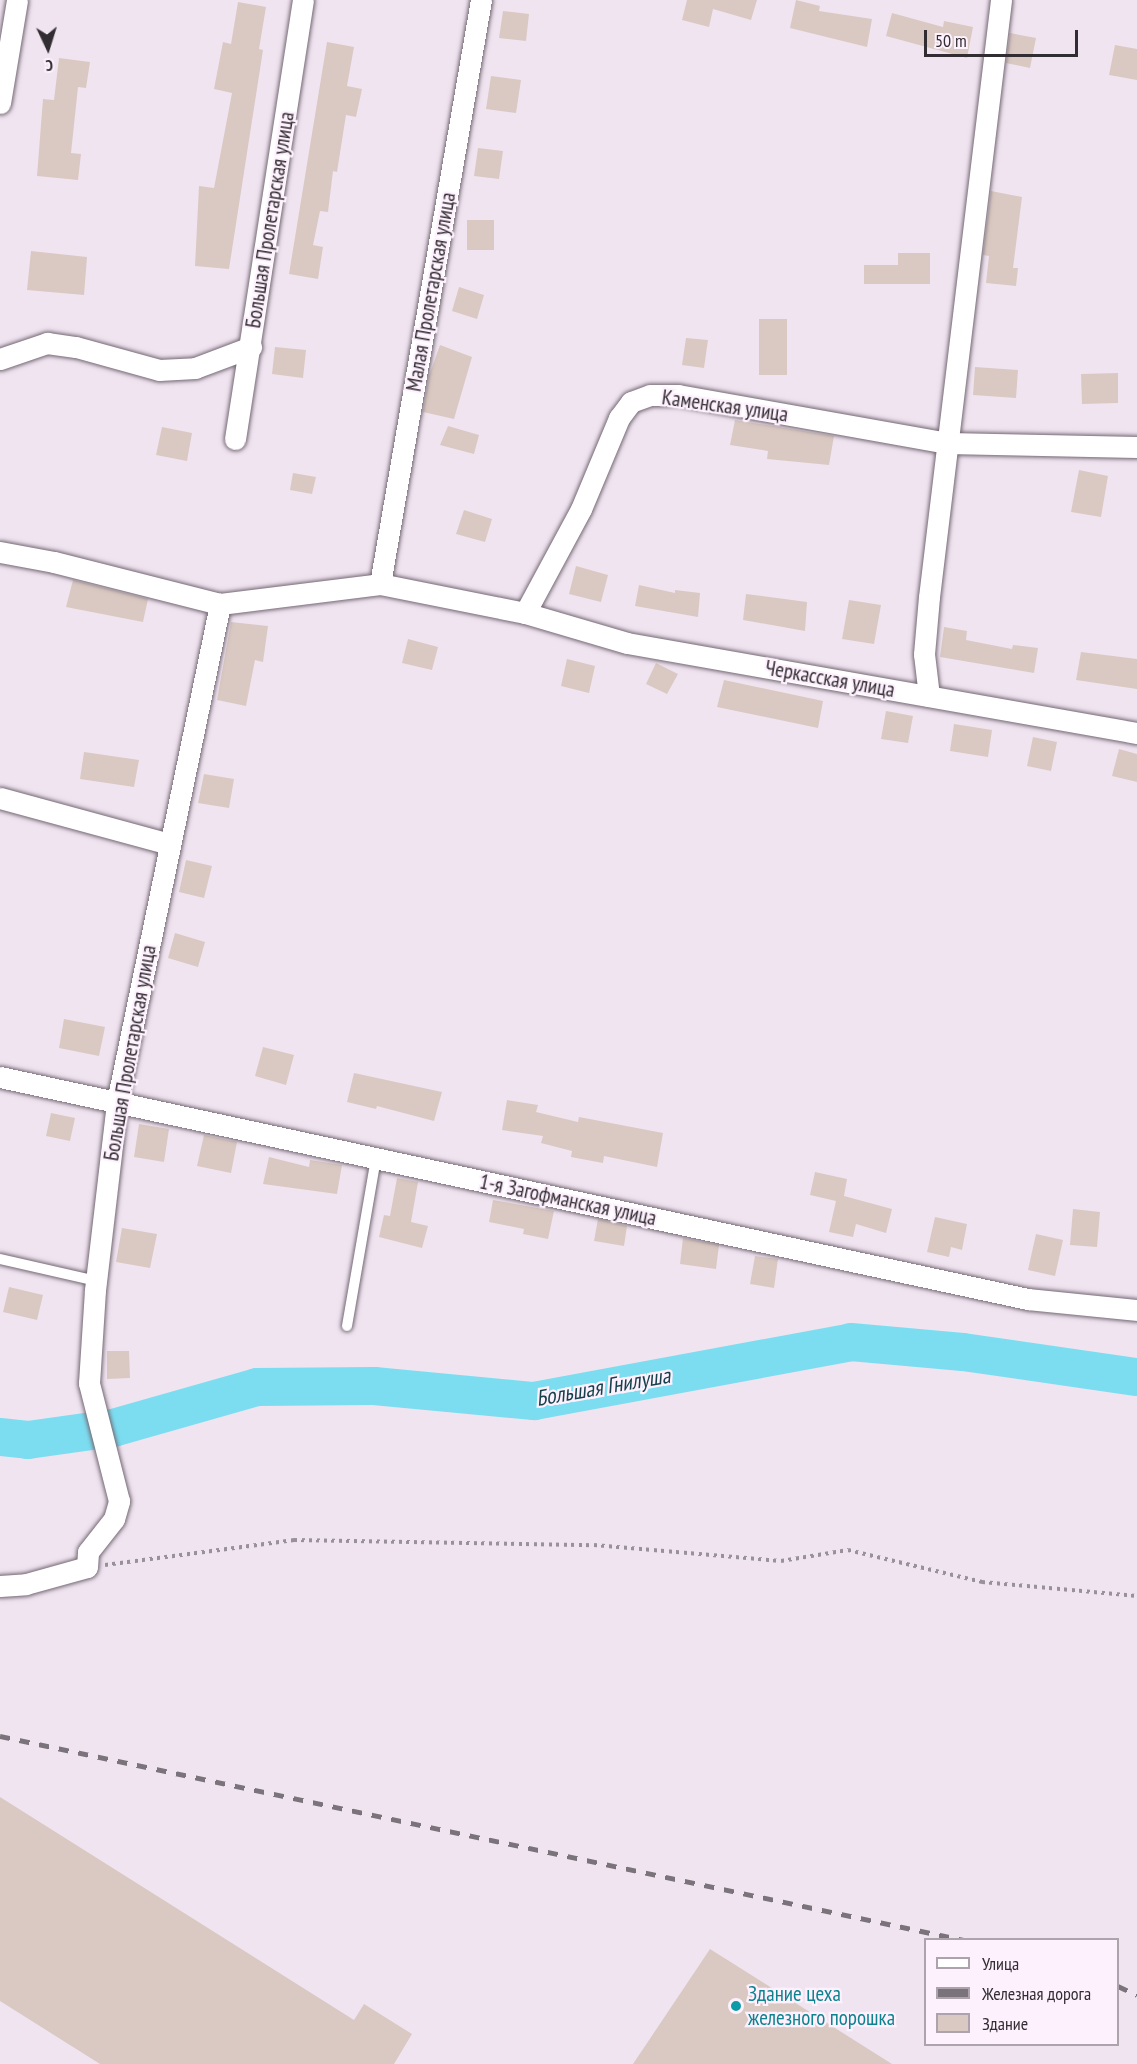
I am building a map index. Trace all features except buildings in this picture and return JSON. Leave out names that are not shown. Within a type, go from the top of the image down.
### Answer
[{"type":"street","points":[[0,103],[17,0]]},
{"type":"street","name":"Большая Пролетарская улица","points":[[236,439],[303,0]]},
{"type":"street","name":"Малая Пролетарская улица","points":[[380,584],[481,0]]},
{"type":"street","points":[[929,696],[924,654],[947,443],[1001,0]]},
{"type":"street","points":[[0,359],[47,343],[76,347],[159,370],[195,369],[251,347]]},
{"type":"street","name":"Каменская улица","points":[[525,613],[581,509],[619,418],[632,402],[650,395],[678,395],[947,443],[1137,447]]},
{"type":"street","points":[[0,552],[54,562],[220,604]]},
{"type":"street","name":"Черкасская улица","points":[[220,604],[380,584],[525,613],[627,643],[1137,733]]},
{"type":"street","name":"Большая Пролетарская улица","points":[[87,1568],[88,1552],[114,1519],[119,1501],[89,1383],[89,1354],[96,1281],[117,1102],[220,604]]},
{"type":"street","points":[[0,798],[169,844]]},
{"type":"street","name":"1-я Загофманская улица","points":[[0,1077],[1028,1299],[1137,1310]]},
{"type":"street","points":[[0,1586],[26,1584],[87,1568]]},
{"type":"lane","points":[[346,1326],[376,1158]]},
{"type":"lane","points":[[0,1259],[96,1281]]},
{"type":"path","points":[[87,1568],[294,1540],[594,1545],[781,1561],[848,1550],[982,1582],[1137,1596]]},
{"type":"waterway","name":"Большая Гнилуша","points":[[0,1437],[28,1440],[113,1428],[257,1387],[374,1386],[534,1401],[851,1342],[963,1352],[1137,1377]]},
{"type":"railway","points":[[0,1736],[955,1938]]},
{"type":"railway","points":[[1119,1986],[1137,1995]]},
{"type":"place","name":"Здание цеха железного порошка","points":[[736,2006]]}]
